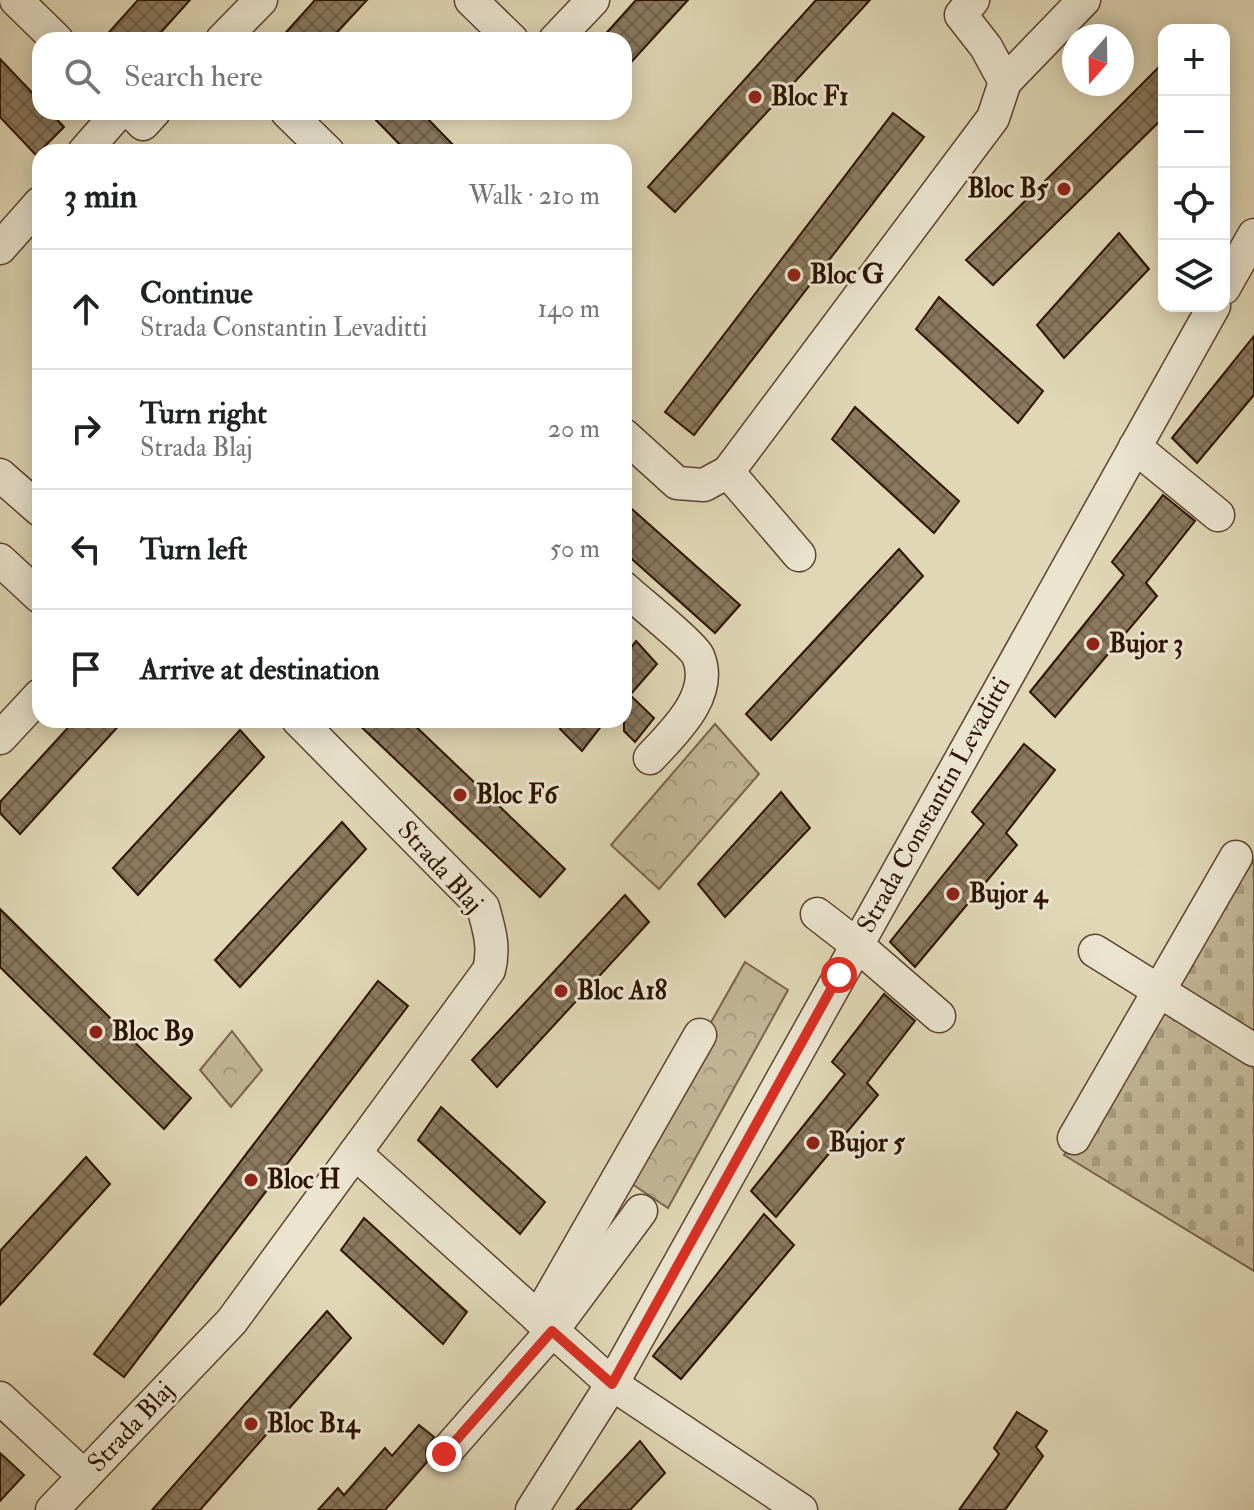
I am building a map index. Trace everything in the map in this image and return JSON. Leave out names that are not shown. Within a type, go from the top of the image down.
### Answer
[{"type":"street","points":[[16,0],[49,32]]},
{"type":"street","points":[[230,32],[261,0]]},
{"type":"street","points":[[471,0],[504,32]]},
{"type":"street","points":[[563,32],[593,0]]},
{"type":"street","points":[[632,442],[677,483],[704,485],[728,472],[969,153],[993,118],[1005,82],[1084,0]]},
{"type":"street","points":[[960,5],[1005,82]]},
{"type":"street","points":[[91,144],[112,120]]},
{"type":"street","points":[[295,120],[320,144]]},
{"type":"street","points":[[0,248],[32,212]]},
{"type":"street","points":[[1230,277],[1254,235]]},
{"type":"street","name":"Strada Constantin Levaditti","points":[[532,1510],[612,1384],[1211,312]]},
{"type":"street","points":[[1135,447],[1218,515]]},
{"type":"street","points":[[728,472],[799,555]]},
{"type":"street","points":[[0,475],[32,503]]},
{"type":"street","points":[[0,560],[32,588]]},
{"type":"street","points":[[632,595],[697,654],[702,674],[685,721],[650,758]]},
{"type":"street","points":[[0,738],[32,704]]},
{"type":"street","name":"Strada Blaj","points":[[52,1510],[232,1321],[489,970],[493,954],[483,907],[306,728]]},
{"type":"street","points":[[1074,1138],[1236,857]]},
{"type":"street","points":[[817,914],[939,1016]]},
{"type":"street","points":[[1095,951],[1254,1050]]},
{"type":"street","points":[[545,1324],[700,1035]]},
{"type":"street","points":[[355,1153],[612,1384],[801,1510]]},
{"type":"street","points":[[444,1454],[545,1324],[641,1211]]},
{"type":"street","points":[[0,1398],[84,1476]]},
{"type":"green space","points":[[715,724],[759,774],[659,889],[611,845]]},
{"type":"green space","points":[[1254,860],[1254,1271],[1064,1155]]},
{"type":"green space","points":[[745,962],[788,990],[668,1208],[623,1178]]},
{"type":"green space","points":[[232,1031],[262,1070],[231,1107],[200,1070]]},
{"type":"building","points":[[138,0],[190,0],[161,32],[109,32]]},
{"type":"building","points":[[315,0],[367,0],[337,32],[286,32]]},
{"type":"building","points":[[636,0],[688,0],[632,61],[632,32],[607,32]]},
{"type":"building","name":"Bloc F1","points":[[816,0],[870,0],[675,212],[648,187]]},
{"type":"building","points":[[0,59],[32,93],[32,120],[57,120],[64,127],[47,144],[32,144],[32,151],[0,117]]},
{"type":"building","name":"Bloc B5","points":[[1158,68],[1158,123],[993,285],[966,260],[1130,96],[1134,96],[1134,92]]},
{"type":"building","name":"Bloc G","points":[[893,113],[924,137],[694,435],[665,412]]},
{"type":"building","points":[[376,120],[429,120],[452,144],[399,144]]},
{"type":"building","points":[[1119,233],[1149,269],[1064,358],[1037,325]]},
{"type":"building","points":[[939,297],[1043,391],[1018,423],[916,329]]},
{"type":"building","points":[[1254,336],[1254,395],[1197,463],[1172,438]]},
{"type":"building","points":[[855,407],[959,501],[934,533],[832,439]]},
{"type":"building","name":"Bujor 3","points":[[1163,495],[1195,521],[1146,583],[1157,596],[1055,717],[1030,692],[1124,575],[1112,562]]},
{"type":"building","points":[[632,509],[740,605],[715,633],[632,559]]},
{"type":"building","points":[[899,549],[923,576],[771,740],[746,714]]},
{"type":"building","points":[[636,641],[657,664],[632,693],[632,646]]},
{"type":"building","points":[[632,697],[654,718],[635,742],[624,728],[632,728]]},
{"type":"building","points":[[68,728],[117,728],[20,834],[0,813],[0,802]]},
{"type":"building","name":"Bloc F6","points":[[362,728],[417,728],[565,869],[540,897]]},
{"type":"building","points":[[561,728],[600,728],[582,751]]},
{"type":"building","points":[[240,730],[264,757],[138,895],[113,868]]},
{"type":"building","name":"Bujor 4","points":[[1024,744],[1055,770],[1006,833],[1017,845],[915,967],[890,942],[984,824],[972,812]]},
{"type":"building","points":[[781,792],[810,828],[725,917],[698,884]]},
{"type":"building","points":[[342,822],[366,849],[240,987],[215,960]]},
{"type":"building","name":"Bloc A18","points":[[625,895],[649,922],[497,1087],[472,1060]]},
{"type":"building","name":"Bloc B9","points":[[0,909],[191,1098],[164,1129],[0,967]]},
{"type":"building","name":"Bloc H","points":[[378,981],[408,1006],[124,1377],[94,1354]]},
{"type":"building","name":"Bujor 5","points":[[884,994],[915,1021],[867,1083],[878,1095],[776,1217],[751,1191],[845,1074],[832,1062]]},
{"type":"building","points":[[441,1107],[545,1202],[520,1234],[418,1140]]},
{"type":"building","points":[[86,1157],[110,1184],[0,1305],[0,1251]]},
{"type":"building","points":[[764,1214],[794,1245],[681,1379],[653,1356]]},
{"type":"building","points":[[364,1218],[467,1312],[443,1344],[341,1250]]},
{"type":"building","name":"Bloc B14","points":[[327,1311],[351,1338],[200,1510],[152,1510]]},
{"type":"building","points":[[1017,1412],[1047,1431],[1036,1447],[1043,1456],[1005,1510],[959,1510],[999,1454],[994,1448]]},
{"type":"building","points":[[419,1425],[434,1437],[426,1450],[427,1462],[385,1510],[318,1510],[338,1488],[344,1495],[385,1448],[392,1456]]},
{"type":"building","points":[[640,1441],[665,1473],[630,1510],[576,1510]]},
{"type":"building","points":[[0,1453],[24,1475],[0,1501]]},
{"type":"place","name":"Bloc F1","points":[[755,97]]},
{"type":"place","name":"Bloc B5","points":[[1064,189]]},
{"type":"place","name":"Bloc G","points":[[794,275]]},
{"type":"place","name":"Bujor 3","points":[[1093,644]]},
{"type":"place","name":"Bloc F6","points":[[460,795]]},
{"type":"place","name":"Bujor 4","points":[[953,894]]},
{"type":"place","name":"Bloc A18","points":[[561,991]]},
{"type":"place","name":"Bloc B9","points":[[96,1032]]},
{"type":"place","name":"Bujor 5","points":[[813,1143]]},
{"type":"place","name":"Bloc H","points":[[251,1180]]},
{"type":"place","name":"Bloc B14","points":[[251,1424]]},
{"type":"route","points":[[444,1454],[552,1331],[612,1384],[839,975]]}]
